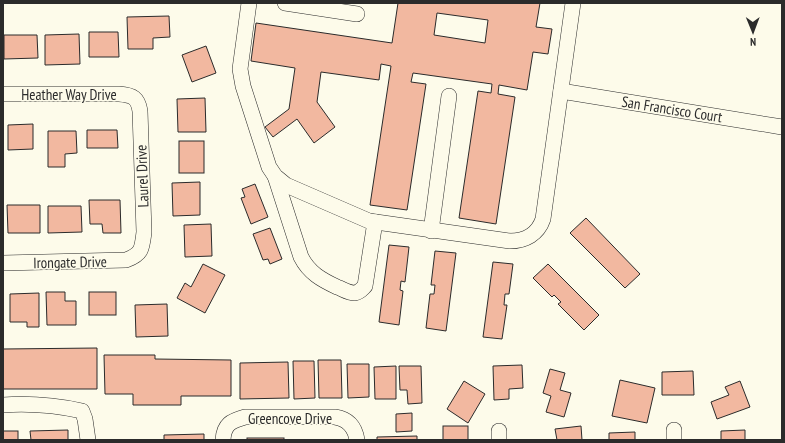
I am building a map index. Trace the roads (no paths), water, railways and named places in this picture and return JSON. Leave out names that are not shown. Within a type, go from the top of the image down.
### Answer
[{"type":"street","points":[[249,3],[240,62],[240,73],[269,167],[275,176],[304,264],[322,280],[349,292],[356,293],[365,286],[375,222]]},
{"type":"street","points":[[285,3],[357,14]]},
{"type":"street","points":[[275,176],[286,185],[369,221],[510,241],[525,239],[537,231],[543,219],[573,3]]},
{"type":"street","name":"San Francisco Court","points":[[561,91],[782,128]]},
{"type":"street","name":"Heather Way Drive","points":[[3,94],[127,94],[134,97]]},
{"type":"street","points":[[431,231],[448,96]]},
{"type":"street","name":"Laurel Drive","points":[[134,97],[139,103],[140,111],[144,232],[141,248],[137,256]]},
{"type":"street","name":"Irongate Drive","points":[[3,263],[119,261],[137,256]]},
{"type":"street","points":[[3,405],[25,404],[56,406],[82,411],[85,419],[88,440]]},
{"type":"street","name":"Greencove Drive","points":[[223,440],[224,432],[229,424],[245,417],[335,416],[343,418],[350,424],[355,430],[357,440]]}]
